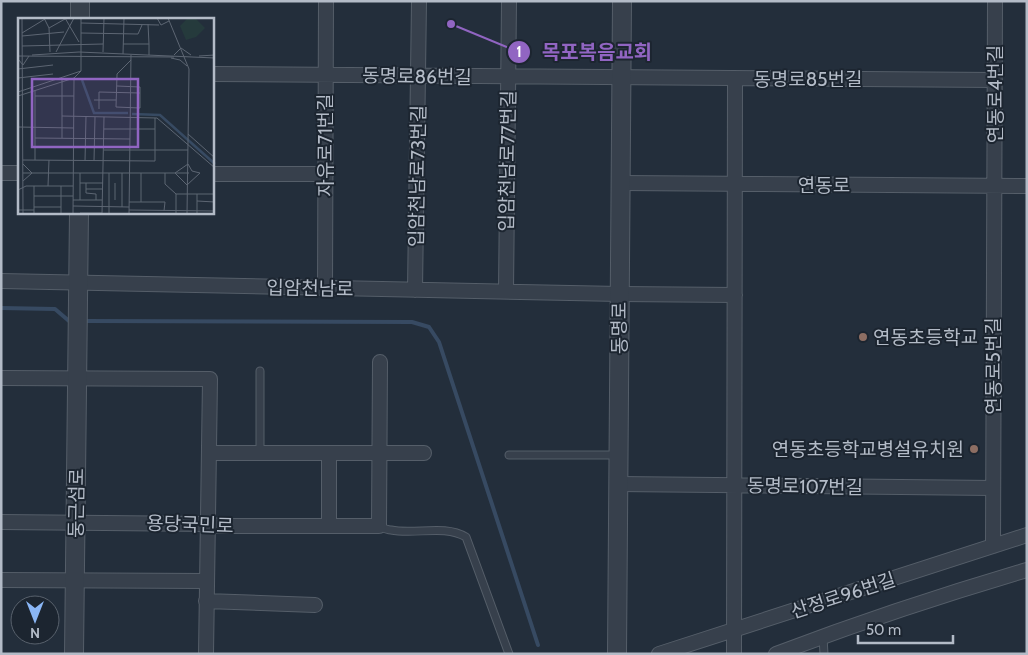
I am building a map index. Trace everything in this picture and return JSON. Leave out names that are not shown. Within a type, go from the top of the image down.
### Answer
[{"type":"street","points":[[80,1],[80,18]]},
{"type":"street","name":"자유로71번길","points":[[326,1],[326,288]]},
{"type":"street","name":"입암천남로73번길","points":[[415,290],[419,1]]},
{"type":"street","name":"입암천남로77번길","points":[[506,291],[509,1]]},
{"type":"street","name":"동명로","points":[[616,654],[622,1]]},
{"type":"street","name":"연동로4번길","points":[[994,186],[995,1]]},
{"type":"street","name":"동명로86번길","points":[[214,74],[621,78]]},
{"type":"street","name":"동명로85번길","points":[[621,78],[995,80]]},
{"type":"street","points":[[734,654],[735,79]]},
{"type":"street","points":[[1,173],[18,173]]},
{"type":"street","points":[[214,174],[326,174]]},
{"type":"street","name":"연동로","points":[[620,183],[1027,186]]},
{"type":"street","name":"연동로5번길","points":[[993,546],[994,186]]},
{"type":"street","points":[[78,286],[79,214]]},
{"type":"street","name":"입암천남로","points":[[1,281],[78,286],[735,295]]},
{"type":"street","name":"둥근섬로","points":[[74,654],[78,286]]},
{"type":"street","points":[[379,526],[380,362]]},
{"type":"street","points":[[1,378],[210,379],[206,654]]},
{"type":"street","points":[[208,453],[424,453]]},
{"type":"street","points":[[329,453],[329,526]]},
{"type":"street","name":"동명로107번길","points":[[618,484],[993,488]]},
{"type":"street","name":"용당국민로","points":[[1,522],[208,524],[219,526],[379,526]]},
{"type":"street","name":"산정로96번길","points":[[659,654],[1027,535]]},
{"type":"street","points":[[779,653],[823,636],[1027,570]]},
{"type":"street","points":[[1,580],[207,581]]},
{"type":"street","points":[[206,601],[315,605]]},
{"type":"lane","points":[[260,371],[260,453]]},
{"type":"lane","points":[[509,455],[618,455]]},
{"type":"lane","points":[[379,526],[391,530],[448,531],[460,533],[466,537],[509,654]]},
{"type":"lane","points":[[823,636],[824,654]]},
{"type":"waterway","points":[[1,308],[55,309],[69,321],[74,321]]},
{"type":"waterway","points":[[84,321],[412,322],[429,327],[439,342],[538,645]]},
{"type":"place","name":"목포복음교회","points":[[451,24]]},
{"type":"place","name":"연동초등학교","points":[[863,337]]},
{"type":"place","name":"연동초등학교병설유치원","points":[[974,449]]}]
